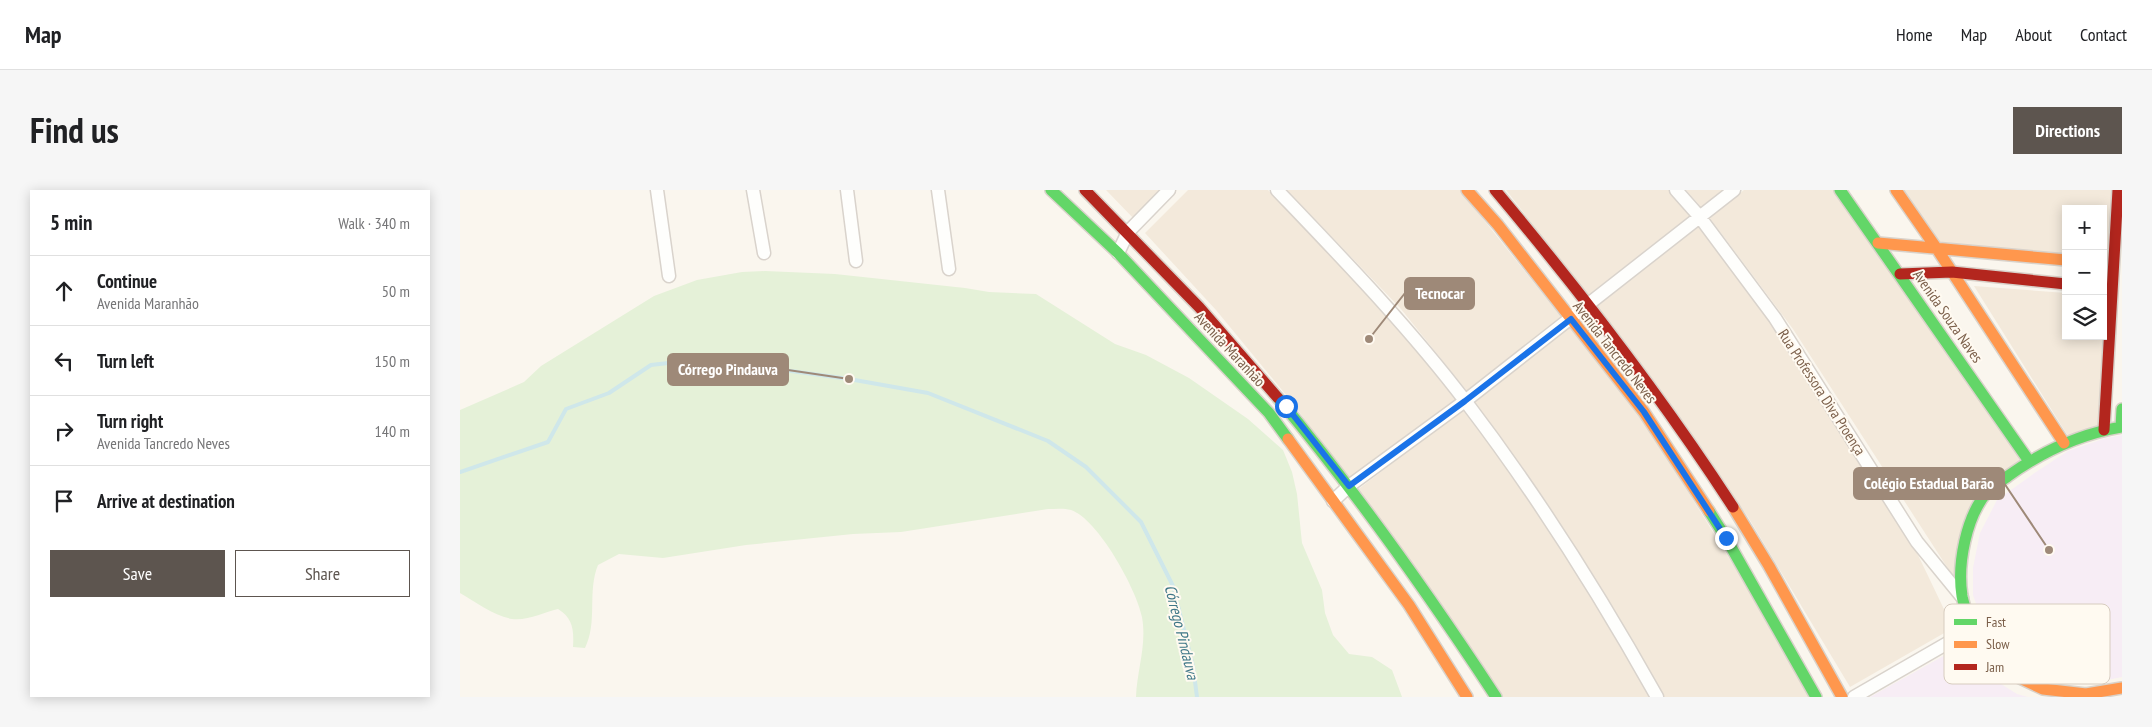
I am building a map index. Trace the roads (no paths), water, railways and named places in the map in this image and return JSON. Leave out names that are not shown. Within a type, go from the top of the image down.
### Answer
[{"type":"street","points":[[657,190],[669,276]]},
{"type":"street","points":[[753,190],[764,253]]},
{"type":"street","points":[[847,190],[856,262]]},
{"type":"street","points":[[938,190],[949,269]]},
{"type":"street","name":"Avenida Maranhão","points":[[1051,190],[1118,253],[1269,413],[1409,605],[1467,697]]},
{"type":"street","name":"Avenida Maranhão","points":[[1085,190],[1128,232],[1212,321],[1286,406],[1349,486],[1451,626],[1496,697]]},
{"type":"street","points":[[1118,253],[1128,232],[1169,190]]},
{"type":"street","points":[[1277,190],[1395,316],[1465,401],[1545,512],[1657,697]]},
{"type":"street","name":"Avenida Tancredo Neves","points":[[1467,190],[1498,225],[1644,412],[1726,538],[1816,697]]},
{"type":"street","name":"Avenida Tancredo Neves","points":[[1495,190],[1590,305],[1660,398],[1743,524],[1842,697]]},
{"type":"street","name":"Rua Professora Diva Proença","points":[[1676,190],[1699,216],[1775,318],[1917,542],[1962,597]]},
{"type":"street","points":[[1333,501],[1349,486],[1465,401],[1590,305],[1699,216],[1734,190]]},
{"type":"street","name":"Avenida Souza Naves","points":[[1840,190],[2030,461]]},
{"type":"street","name":"Avenida Souza Naves","points":[[1896,190],[2064,442]]},
{"type":"street","points":[[2104,430],[2118,190]]},
{"type":"street","points":[[1878,243],[2062,260]]},
{"type":"street","points":[[1900,274],[1952,272],[2062,284]]},
{"type":"street","points":[[1964,604],[1962,597],[1961,570],[1967,528],[1987,491],[2030,461],[2064,442],[2121,427],[2122,408]]},
{"type":"street","points":[[1854,697],[1944,645]]},
{"type":"street","points":[[2032,684],[2043,689],[2086,694],[2122,688]]},
{"type":"waterway","name":"Córrego Pindauva","points":[[460,472],[548,442],[566,409],[609,393],[651,365],[703,359],[849,379],[928,393],[1048,441],[1086,467],[1141,522],[1173,586],[1193,666],[1197,697]]},
{"type":"place","name":"Tecnocar","points":[[1369,339]]},
{"type":"place","name":"Córrego Pindauva","points":[[849,379]]},
{"type":"place","name":"Colégio Estadual Barão","points":[[2049,550]]}]
